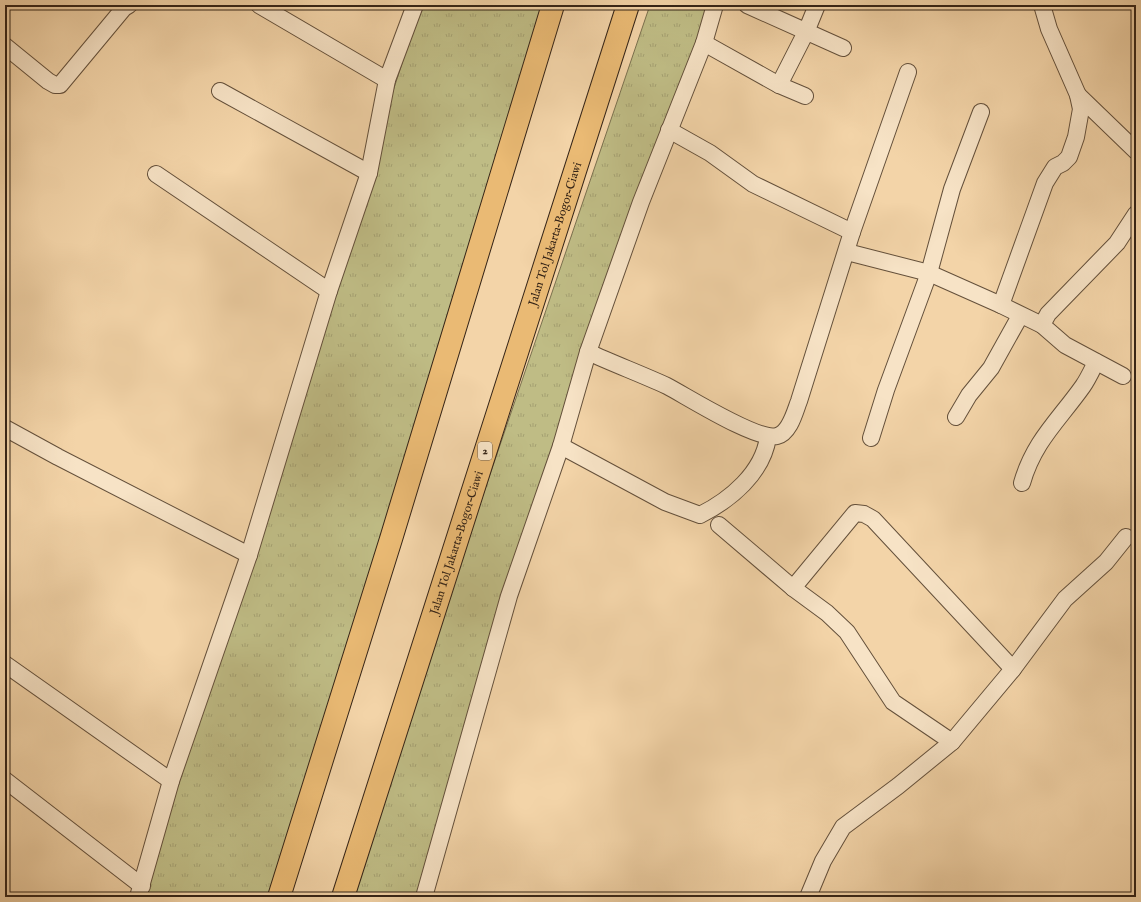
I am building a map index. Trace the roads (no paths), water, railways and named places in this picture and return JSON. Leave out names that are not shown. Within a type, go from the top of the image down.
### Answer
[{"type":"highway","points":[[279,897],[389,546],[553,5]]},
{"type":"highway","name":"Jalan Tol Jakarta–Bogor–Ciawi","points":[[343,897],[628,5]]},
{"type":"street","points":[[5,46],[48,81],[55,85],[60,85],[124,8],[129,5]]},
{"type":"street","points":[[260,5],[388,80]]},
{"type":"street","points":[[5,780],[140,892],[171,781],[248,555],[329,291],[369,173],[388,80],[415,5]]},
{"type":"street","points":[[424,897],[509,596],[561,446],[588,352],[669,130],[704,43],[715,5]]},
{"type":"street","points":[[747,5],[843,48]]},
{"type":"street","points":[[779,85],[806,32],[817,5]]},
{"type":"street","points":[[1001,305],[1047,178],[1055,167],[1063,163],[1069,157],[1076,137],[1081,109],[1078,95],[1049,29],[1042,5]]},
{"type":"street","points":[[704,43],[779,85],[805,96]]},
{"type":"street","points":[[588,352],[666,386],[737,424],[768,437],[779,436],[789,426],[799,401],[847,252],[852,232],[908,72]]},
{"type":"street","points":[[220,91],[369,173]]},
{"type":"street","points":[[1078,95],[1136,151]]},
{"type":"street","points":[[871,438],[886,390],[929,273],[952,190],[981,112]]},
{"type":"street","points":[[669,130],[710,153],[753,184],[852,232]]},
{"type":"street","points":[[156,174],[329,291]]},
{"type":"street","points":[[1042,325],[1048,314],[1117,243],[1136,214]]},
{"type":"street","points":[[847,252],[929,273],[1001,305],[1020,316],[1042,325],[1065,345],[1123,376]]},
{"type":"street","points":[[956,417],[969,395],[991,368],[1020,316]]},
{"type":"street","points":[[1022,483],[1027,467],[1038,446],[1059,416],[1084,385],[1096,362]]},
{"type":"street","points":[[5,428],[248,555]]},
{"type":"street","points":[[561,446],[665,502],[700,515],[731,495],[750,477],[760,463],[768,437]]},
{"type":"street","points":[[793,588],[855,513],[864,514],[873,519],[1013,669]]},
{"type":"street","points":[[719,524],[793,588],[827,612],[847,632],[893,702],[952,742]]},
{"type":"street","points":[[808,897],[823,861],[844,827],[952,742],[1013,669],[1065,599],[1106,562],[1126,537]]},
{"type":"street","points":[[5,664],[171,781]]}]
